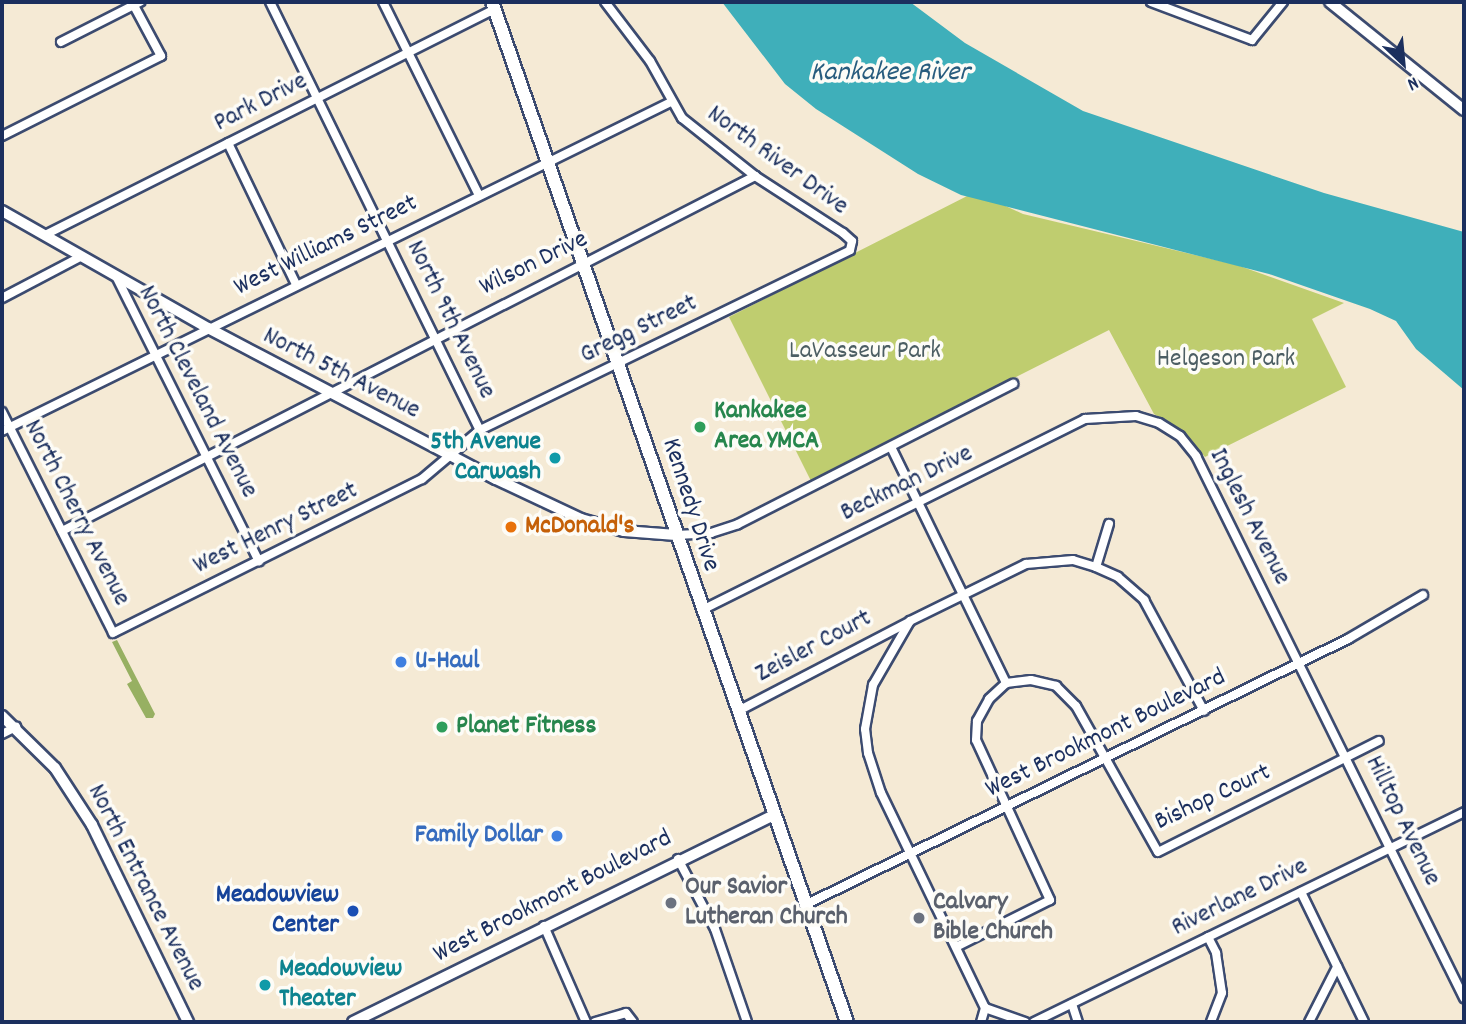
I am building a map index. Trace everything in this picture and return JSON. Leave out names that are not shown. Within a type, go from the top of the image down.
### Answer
[{"type":"main road","points":[[1330,2],[1464,110]]},
{"type":"main road","name":"Kennedy Drive","points":[[494,6],[847,1022]]},
{"type":"main road","name":"North Entrance Avenue","points":[[2,716],[55,768],[92,825],[188,1022]]},
{"type":"main road","name":"West Brookmont Boulevard","points":[[353,1022],[678,859],[774,815]]},
{"type":"street","name":"North 9th Avenue","points":[[270,2],[481,430]]},
{"type":"street","points":[[383,2],[479,195]]},
{"type":"street","name":"North River Drive","points":[[605,2],[650,61],[671,102],[700,134],[755,176],[843,233],[852,241],[850,250]]},
{"type":"street","points":[[1151,2],[1252,40],[1283,2]]},
{"type":"street","points":[[2,136],[161,56],[135,3],[61,42]]},
{"type":"street","name":"Park Drive","points":[[46,235],[408,53],[494,6]]},
{"type":"street","name":"West Williams Street","points":[[6,429],[387,239],[671,102]]},
{"type":"street","points":[[228,143],[296,284]]},
{"type":"street","name":"Wilson Drive","points":[[62,531],[333,393],[342,384],[755,176]]},
{"type":"street","name":"North 5th Avenue","points":[[2,211],[208,328],[581,519],[624,531],[676,535]]},
{"type":"street","name":"Gregg Street","points":[[452,455],[481,430],[850,250]]},
{"type":"street","points":[[2,298],[80,257]]},
{"type":"street","name":"North Cleveland Avenue","points":[[117,278],[259,561]]},
{"type":"street","points":[[676,535],[731,527],[1013,384]]},
{"type":"street","name":"North Cherry Avenue","points":[[2,412],[6,429],[113,632]]},
{"type":"street","name":"Beckman Drive","points":[[702,610],[1084,419],[1136,416]]},
{"type":"street","name":"Inglesh Avenue","points":[[1136,416],[1180,436],[1196,456],[1300,663]]},
{"type":"street","points":[[891,447],[1006,683]]},
{"type":"street","name":"West Henry Street","points":[[113,632],[422,479],[452,455]]},
{"type":"street","points":[[1096,567],[1109,524]]},
{"type":"street","name":"Zeisler Court","points":[[737,711],[1026,564],[1073,560],[1118,577],[1144,600],[1204,711]]},
{"type":"street","name":"West Brookmont Boulevard","points":[[805,905],[911,856],[1300,663],[1423,595]]},
{"type":"street","points":[[910,621],[873,685],[865,729],[881,793],[985,1008],[981,1022]]},
{"type":"street","name":"Hilltop Avenue","points":[[1300,663],[1464,998]]},
{"type":"street","points":[[956,947],[1050,900],[976,740],[977,721],[989,699],[1006,683],[1031,680],[1056,686],[1076,706],[1106,759]]},
{"type":"street","points":[[2,734],[16,727]]},
{"type":"street","name":"Bishop Court","points":[[1106,759],[1158,852],[1379,741]]},
{"type":"street","name":"Riverlane Drive","points":[[1034,1022],[1464,813]]},
{"type":"street","points":[[678,859],[715,929],[747,1022]]},
{"type":"street","points":[[1301,892],[1364,1022]]},
{"type":"street","points":[[544,926],[586,1022]]},
{"type":"street","points":[[1208,937],[1216,953],[1222,993],[1211,1022]]},
{"type":"street","points":[[1309,1022],[1337,967]]},
{"type":"street","points":[[1072,1004],[1079,1022]]},
{"type":"street","points":[[985,1008],[1025,1022]]},
{"type":"street","points":[[595,1022],[626,1013],[633,1022]]},
{"type":"green space","name":"LaVasseur Park","points":[[975,192],[1023,214],[1237,265],[1344,303],[1312,319],[1346,387],[1205,457],[1184,432],[1154,414],[1109,330],[811,481],[729,317]]},
{"type":"green space","points":[[117,640],[155,714],[153,718],[146,718],[127,684],[132,681],[112,642]]},
{"type":"water","name":"Kankakee River","points":[[722,2],[910,2],[965,43],[1083,111],[1324,193],[1464,232],[1464,390],[1416,349],[1396,321],[1370,309],[1269,274],[961,195],[918,174],[816,109],[785,84]]},
{"type":"place","name":"Kankakee Area YMCA","points":[[700,427]]},
{"type":"place","name":"5th Avenue Carwash","points":[[555,458]]},
{"type":"place","name":"McDonald's","points":[[511,527]]},
{"type":"place","name":"U-Haul","points":[[401,662]]},
{"type":"place","name":"Planet Fitness","points":[[442,727]]},
{"type":"place","name":"Family Dollar","points":[[557,836]]},
{"type":"place","name":"Our Savior Lutheran Church","points":[[671,903]]},
{"type":"place","name":"Meadowview Center","points":[[353,911]]},
{"type":"place","name":"Calvary Bible Church","points":[[919,918]]},
{"type":"place","name":"Meadowview Theater","points":[[265,985]]},
{"type":"park label","name":"Helgeson Park","points":[[1226,360]]}]
